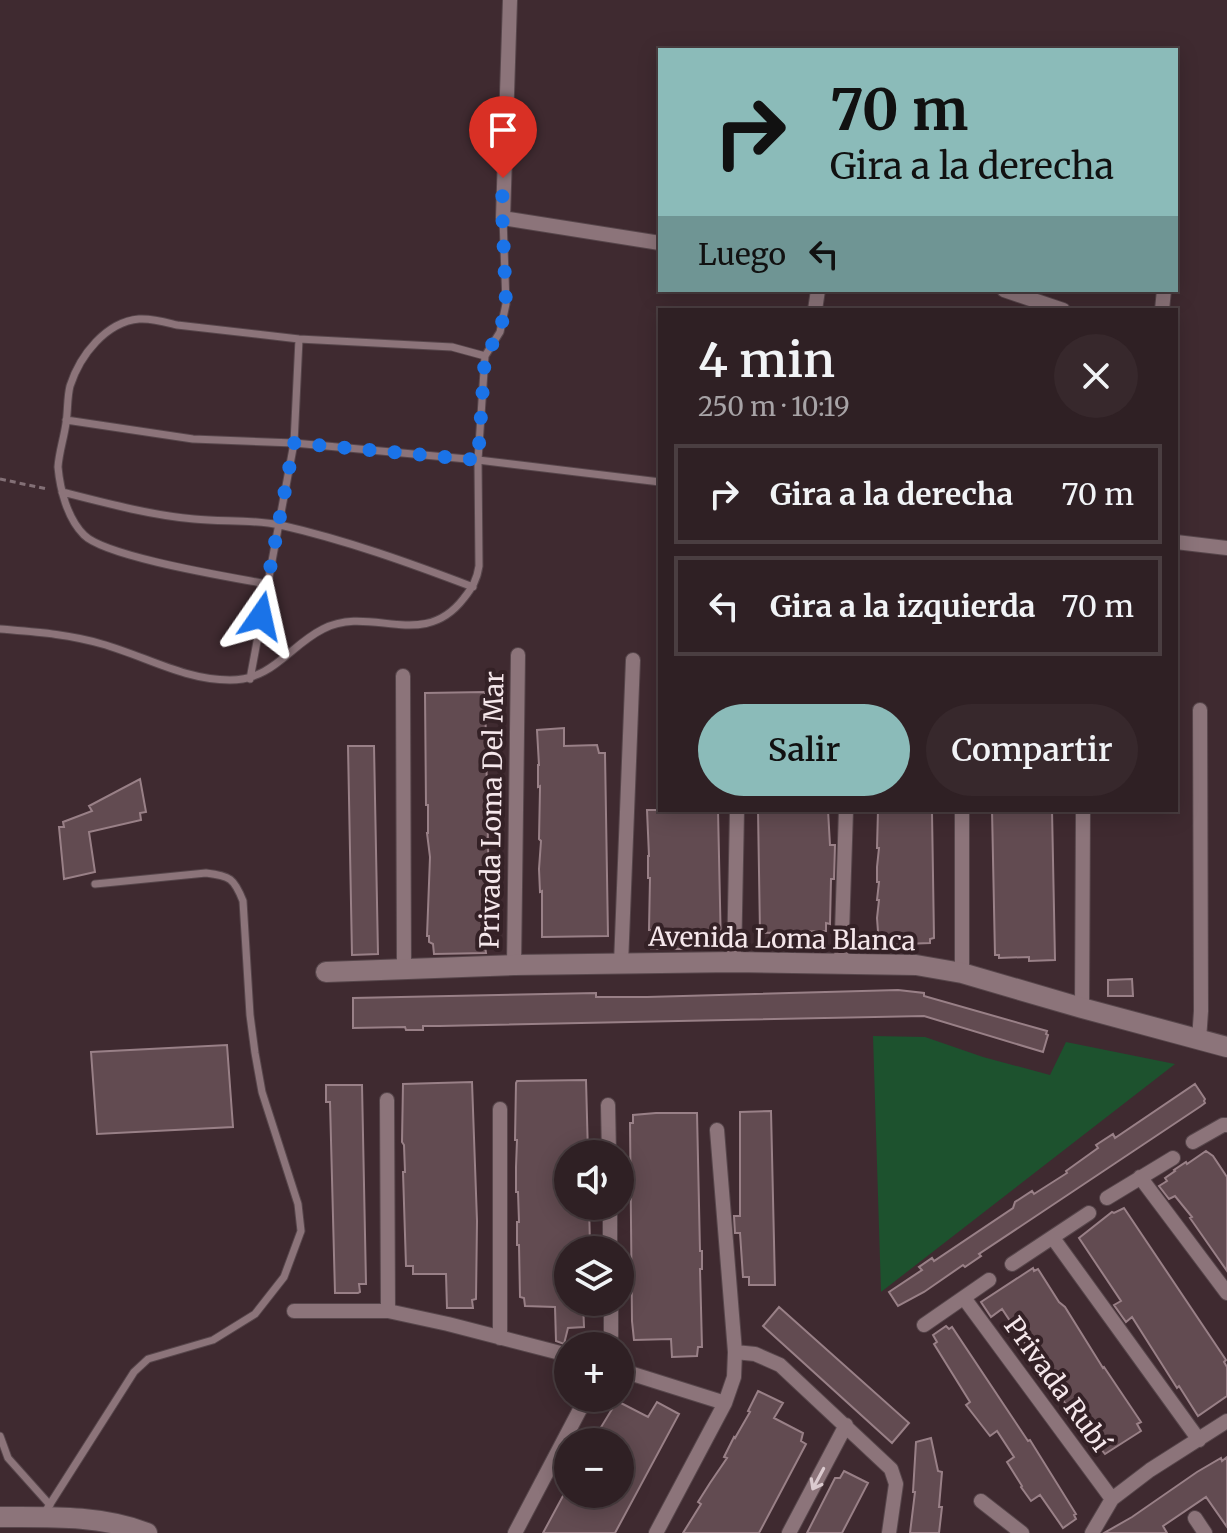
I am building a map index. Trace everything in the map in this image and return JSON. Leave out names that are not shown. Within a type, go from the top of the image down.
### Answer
[{"type":"street","points":[[510,0],[503,218],[658,243]]},
{"type":"street","points":[[1010,292],[1057,308]]},
{"type":"street","points":[[1178,542],[1227,548]]},
{"type":"street","name":"Privada Loma Del Mar","points":[[514,965],[518,655]]},
{"type":"street","points":[[621,964],[633,660]]},
{"type":"street","points":[[403,676],[404,968]]},
{"type":"street","points":[[1199,1040],[1200,710]]},
{"type":"street","points":[[734,962],[737,812]]},
{"type":"street","points":[[841,963],[846,812]]},
{"type":"street","points":[[962,812],[962,973]]},
{"type":"street","points":[[1082,1008],[1083,812]]},
{"type":"street","name":"Avenida Loma Blanca","points":[[326,972],[734,962],[916,965],[962,973],[1227,1047]]},
{"type":"street","points":[[387,1100],[388,1311]]},
{"type":"street","points":[[608,1105],[609,1140]]},
{"type":"street","points":[[500,1109],[500,1338]]},
{"type":"street","points":[[1193,1142],[1227,1125]]},
{"type":"street","points":[[656,1533],[725,1403],[734,1377],[735,1352],[717,1130]]},
{"type":"street","points":[[1107,1198],[1173,1158]]},
{"type":"street","points":[[1140,1177],[1227,1293]]},
{"type":"street","points":[[1012,1264],[1089,1213]]},
{"type":"street","points":[[1053,1238],[1199,1440]]},
{"type":"street","points":[[924,1325],[989,1280]]},
{"type":"street","name":"Privada Rubí","points":[[964,1298],[1112,1499]]},
{"type":"street","points":[[294,1311],[388,1311],[554,1352]]},
{"type":"street","points":[[735,1352],[755,1354],[780,1365],[891,1469],[896,1484],[889,1533]]},
{"type":"street","points":[[634,1374],[725,1403]]},
{"type":"street","points":[[515,1533],[579,1412]]},
{"type":"street","points":[[1092,1533],[1112,1499],[1150,1470],[1227,1421]]},
{"type":"street","points":[[789,1533],[846,1425]]},
{"type":"street","points":[[981,1501],[1005,1527],[1022,1533]]},
{"type":"street","points":[[0,1517],[46,1512],[130,1526],[147,1533]]},
{"type":"street","points":[[1195,1518],[1205,1533]]},
{"type":"lane","points":[[0,629],[57,634],[103,644],[177,671],[207,679],[231,680],[250,679],[266,672],[322,629],[340,622],[373,621],[414,626],[448,615],[473,587],[479,566],[478,460],[485,356],[500,332],[506,304],[503,218]]},
{"type":"lane","points":[[267,584],[129,554],[97,544],[84,535],[62,492],[58,467],[71,385],[81,362],[94,345],[123,322],[142,319],[299,339],[452,347],[485,356]]},
{"type":"lane","points":[[250,679],[294,443],[299,339]]},
{"type":"lane","points":[[66,420],[193,439],[294,443],[478,460],[658,482]]},
{"type":"lane","points":[[62,492],[117,506],[194,519],[249,520],[280,525],[388,555],[473,587]]},
{"type":"lane","points":[[0,1436],[8,1458],[46,1512],[134,1372],[148,1359],[213,1340],[255,1314],[284,1277],[301,1231],[298,1204],[262,1092],[250,1015],[243,901],[237,885],[230,878],[206,873],[95,884]]},
{"type":"path","points":[[0,479],[62,492]]},
{"type":"green space","points":[[873,1036],[925,1037],[1050,1075],[1066,1042],[1175,1064],[881,1292]]},
{"type":"building","points":[[485,692],[490,946],[485,946],[486,953],[434,954],[433,944],[427,936],[430,857],[426,805],[425,693]]},
{"type":"building","points":[[564,728],[564,746],[597,745],[599,753],[605,753],[608,936],[542,937],[537,730]]},
{"type":"building","points":[[348,746],[374,746],[378,954],[352,955]]},
{"type":"building","points":[[140,779],[146,812],[140,813],[141,820],[89,832],[95,872],[64,879],[59,827],[64,827],[63,822],[92,811],[89,806]]},
{"type":"building","points":[[647,810],[718,812],[721,949],[651,949]]},
{"type":"building","points":[[758,812],[828,812],[830,845],[835,845],[830,924],[826,923],[826,931],[760,933]]},
{"type":"building","points":[[878,812],[932,813],[934,938],[930,939],[930,943],[879,945]]},
{"type":"building","points":[[992,812],[1052,812],[1055,960],[1029,961],[1029,957],[999,958],[995,955]]},
{"type":"building","points":[[1132,979],[1133,996],[1108,996],[1108,980]]},
{"type":"building","points":[[898,990],[924,993],[924,996],[1047,1031],[1043,1052],[924,1016],[423,1026],[423,1030],[406,1030],[405,1027],[353,1028],[353,998],[596,993],[596,997],[647,997]]},
{"type":"building","points":[[227,1045],[233,1127],[97,1134],[91,1052]]},
{"type":"building","points":[[586,1080],[588,1140],[554,1140],[554,1220],[589,1220],[590,1236],[554,1236],[554,1307],[525,1306],[524,1298],[520,1297],[515,1140],[517,1081]]},
{"type":"building","points":[[472,1082],[477,1221],[476,1299],[472,1300],[473,1308],[447,1308],[446,1274],[413,1274],[413,1266],[406,1266],[403,1084]]},
{"type":"building","points":[[1195,1084],[1205,1099],[1201,1106],[979,1254],[981,1256],[965,1267],[963,1265],[898,1306],[889,1292],[922,1270],[919,1267],[932,1258],[934,1261],[1013,1208],[1015,1202],[1032,1191],[1034,1194],[1067,1173],[1098,1148],[1096,1145],[1113,1134],[1115,1138]]},
{"type":"building","points":[[326,1085],[362,1085],[366,1284],[359,1284],[358,1293],[335,1293],[330,1102],[326,1102]]},
{"type":"building","points":[[771,1111],[775,1285],[749,1285],[749,1277],[743,1277],[740,1233],[735,1233],[734,1216],[740,1216],[740,1112]]},
{"type":"building","points":[[697,1113],[702,1347],[698,1347],[697,1356],[672,1357],[671,1339],[634,1340],[634,1236],[631,1236],[631,1220],[634,1220],[634,1140],[630,1140],[630,1123],[633,1123],[633,1115]]},
{"type":"building","points":[[1206,1151],[1227,1177],[1227,1271],[1192,1217],[1175,1196],[1169,1199],[1159,1186],[1167,1181],[1165,1178],[1174,1170]]},
{"type":"building","points":[[1124,1208],[1226,1360],[1227,1396],[1198,1416],[1132,1317],[1126,1322],[1114,1305],[1121,1301],[1079,1238],[1112,1212]]},
{"type":"building","points":[[1033,1268],[1034,1271],[1038,1269],[1065,1307],[1141,1422],[1137,1424],[1141,1431],[1105,1454],[1101,1449],[1097,1451],[1002,1309],[991,1317],[981,1302]]},
{"type":"building","points":[[779,1307],[909,1423],[892,1443],[763,1326]]},
{"type":"building","points":[[555,1316],[584,1316],[584,1327],[556,1332]]},
{"type":"building","points":[[946,1326],[949,1329],[952,1327],[1030,1440],[1076,1514],[1076,1519],[1063,1528],[1040,1495],[1031,1501],[1007,1462],[1014,1457],[997,1431],[990,1436],[966,1405],[970,1402],[934,1344],[937,1342],[933,1335]]},
{"type":"building","points":[[758,1391],[783,1403],[774,1418],[803,1433],[801,1441],[806,1444],[759,1533],[683,1533],[701,1504],[698,1502],[727,1458],[724,1457],[750,1412]]},
{"type":"building","points":[[657,1402],[679,1414],[634,1498],[634,1428],[601,1428],[610,1412],[634,1410],[648,1417]]},
{"type":"building","points":[[931,1438],[938,1471],[942,1472],[939,1533],[910,1533],[916,1442]]},
{"type":"building","points":[[1227,1457],[1227,1527],[1206,1497],[1163,1526],[1167,1533],[1104,1533],[1197,1472]]},
{"type":"building","points":[[844,1471],[868,1483],[842,1533],[807,1533],[835,1478],[840,1478]]},
{"type":"building","points":[[556,1508],[628,1508],[615,1533],[543,1533]]},
{"type":"route","points":[[261,616],[294,443],[478,460],[485,356],[500,332],[506,304],[503,178]]}]
